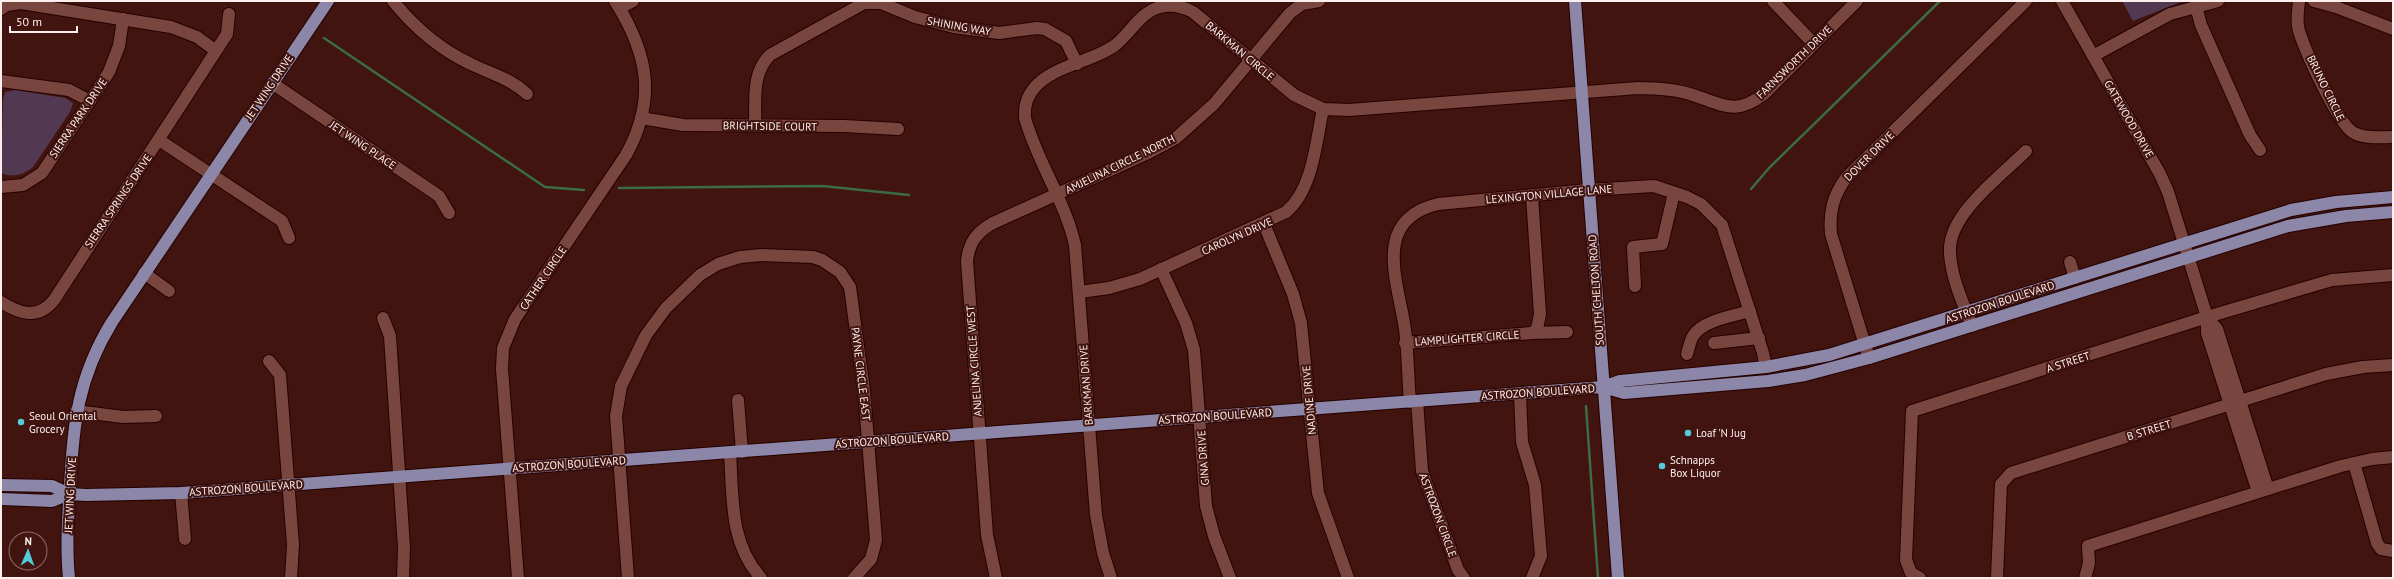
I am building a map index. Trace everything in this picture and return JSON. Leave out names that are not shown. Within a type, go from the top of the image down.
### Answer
[{"type":"main road","name":"JET WING DRIVE","points":[[68,578],[70,494],[76,412],[84,378],[100,341],[210,174],[328,1]]},
{"type":"main road","name":"SOUTH CHELTON ROAD","points":[[1575,1],[1618,578]]},
{"type":"main road","name":"ASTROZON BOULEVARD","points":[[1,485],[52,486],[70,494],[120,496],[182,493],[1603,387],[1620,381],[1766,367],[1821,357],[2184,243],[2312,205],[2363,198],[2393,197]]},
{"type":"main road","name":"ASTROZON BOULEVARD","points":[[1603,387],[1624,393],[1768,381],[1825,371],[2288,226],[2346,216],[2393,212]]},
{"type":"main road","name":"ASTROZON BOULEVARD","points":[[1,499],[52,501],[70,494]]},
{"type":"street","points":[[393,1],[416,26],[442,47],[470,64],[514,82],[527,94]]},
{"type":"street","points":[[617,5],[633,1]]},
{"type":"street","name":"AMJELINA CIRCLE NORTH","points":[[1056,195],[1150,152],[1176,138],[1214,104],[1295,8],[1302,4],[1319,1]]},
{"type":"street","points":[[1773,1],[1813,43]]},
{"type":"street","name":"FARNSWORTH DRIVE","points":[[1582,93],[1638,88],[1665,89],[1693,95],[1723,107],[1737,108],[1751,104],[1764,94],[1813,43],[1857,1]]},
{"type":"street","name":"DOVER DRIVE","points":[[1869,358],[1830,234],[1829,218],[1837,190],[1846,178],[2026,1]]},
{"type":"street","name":"GATEWOOD DRIVE","points":[[2062,1],[2160,174],[2189,257],[2207,317],[2207,332],[2235,404],[2263,491]]},
{"type":"street","points":[[2093,56],[2145,26],[2170,14],[2218,1]]},
{"type":"street","name":"BRUNO CIRCLE","points":[[2299,1],[2299,31],[2335,110],[2345,126],[2354,133],[2365,136],[2393,138]]},
{"type":"street","points":[[2314,1],[2336,7],[2393,29]]},
{"type":"street","points":[[1,9],[6,5],[21,3],[123,19],[179,30],[205,42],[216,51]]},
{"type":"street","name":"SHINING WAY","points":[[755,125],[757,76],[765,60],[770,55],[864,3],[881,3],[915,17],[954,27],[999,33],[1037,28],[1053,31],[1066,41],[1078,64]]},
{"type":"street","name":"CATHER CIRCLE","points":[[518,578],[502,369],[506,338],[515,319],[626,154],[638,130],[645,95],[644,67],[638,43],[617,5]]},
{"type":"street","name":"BARKMAN CIRCLE","points":[[1056,195],[1028,129],[1025,109],[1030,93],[1035,86],[1053,74],[1078,64],[1114,46],[1148,13],[1167,6],[1185,8],[1193,12],[1294,95],[1323,108],[1349,110],[1582,93]]},
{"type":"street","points":[[2196,6],[2210,46],[2250,135],[2260,150]]},
{"type":"street","name":"SIERRA SPRINGS DRIVE","points":[[1,302],[15,311],[29,314],[43,311],[49,306],[227,34],[229,14]]},
{"type":"street","name":"SIERRA PARK DRIVE","points":[[1,187],[23,185],[42,173],[113,64],[119,46],[123,19]]},
{"type":"street","points":[[1,81],[69,90],[90,101]]},
{"type":"street","name":"JET WING PLACE","points":[[272,83],[439,196],[449,213]]},
{"type":"street","name":"CAROLYN DRIVE","points":[[1080,292],[1120,285],[1161,269],[1264,224],[1294,206],[1304,189],[1323,108]]},
{"type":"street","name":"BRIGHTSIDE COURT","points":[[641,118],[671,124],[898,129]]},
{"type":"street","points":[[159,140],[282,221],[289,238]]},
{"type":"street","points":[[1972,326],[1951,266],[1951,241],[1956,227],[1964,213],[2026,152]]},
{"type":"street","name":"LEXINGTON VILLAGE LANE","points":[[1413,401],[1396,289],[1393,250],[1404,223],[1419,210],[1438,204],[1588,190],[1654,186],[1701,204],[1722,225],[1759,338],[1766,367]]},
{"type":"street","points":[[1635,286],[1632,247],[1662,244],[1674,193]]},
{"type":"street","name":"BARKMAN DRIVE","points":[[1056,195],[1073,235],[1080,292],[1096,515],[1103,553],[1111,578]]},
{"type":"street","name":"ANJELINA CIRCLE WEST","points":[[996,578],[987,535],[967,261],[968,250],[971,243],[984,228],[1056,195]]},
{"type":"street","name":"LAMPLIGHTER CIRCLE","points":[[1405,343],[1532,333],[1537,328],[1540,314],[1532,196]]},
{"type":"street","name":"NADINE DRIVE","points":[[1264,224],[1297,307],[1304,337],[1318,493],[1348,578]]},
{"type":"street","name":"PAYNE CIRCLE EAST","points":[[620,461],[616,416],[621,386],[652,325],[690,284],[700,275],[718,264],[751,255],[813,257],[831,265],[840,272],[850,287],[869,442],[876,540],[871,559],[854,578]]},
{"type":"street","points":[[2070,262],[2075,278]]},
{"type":"street","name":"GINA DRIVE","points":[[1161,269],[1186,323],[1192,344],[1200,417],[1206,506],[1214,536],[1230,578]]},
{"type":"street","points":[[144,273],[169,291]]},
{"type":"street","name":"A STREET","points":[[1920,578],[1911,573],[1906,560],[1912,411],[2207,317],[2332,280],[2393,275]]},
{"type":"street","points":[[1687,354],[1693,336],[1698,331],[1716,321],[1750,311]]},
{"type":"street","points":[[382,318],[390,336],[398,477],[404,548],[403,578]]},
{"type":"street","points":[[1532,333],[1567,332]]},
{"type":"street","points":[[1714,343],[1759,338]]},
{"type":"street","points":[[269,362],[280,375],[293,545],[291,578]]},
{"type":"street","name":"B STREET","points":[[1997,578],[2001,479],[2011,473],[2235,404],[2326,374],[2363,367],[2393,365]]},
{"type":"street","points":[[1520,394],[1522,442],[1535,485],[1541,556],[1532,578]]},
{"type":"street","points":[[738,400],[742,452]]},
{"type":"street","name":"ASTROZON CIRCLE","points":[[1413,401],[1422,471],[1458,570],[1464,578]]},
{"type":"street","points":[[76,412],[123,417],[156,416]]},
{"type":"street","points":[[730,452],[737,534],[747,560],[761,578]]},
{"type":"street","points":[[2085,578],[2089,563],[2088,546],[2354,462],[2393,457]]},
{"type":"street","points":[[620,461],[628,578]]},
{"type":"street","points":[[2354,462],[2377,543],[2381,549],[2393,551]]},
{"type":"street","name":"ASTROZON BOULEVARD","points":[[182,493],[185,539]]},
{"type":"shaded area","points":[[2122,1],[2183,1],[2133,21]]},
{"type":"shaded area","points":[[16,90],[65,98],[73,103],[70,112],[33,167],[22,174],[5,175],[1,173],[3,100],[5,92]]},
{"type":"waterway","points":[[1751,189],[1770,167],[1940,1]]},
{"type":"waterway","points":[[324,38],[545,187],[584,190]]},
{"type":"waterway","points":[[619,188],[823,186],[909,195]]},
{"type":"waterway","points":[[1586,406],[1598,578]]},
{"type":"place","name":"Seoul Oriental Grocery","points":[[21,422]]},
{"type":"place","name":"Loaf 'N Jug","points":[[1688,433]]},
{"type":"place","name":"Schnapps Box Liquor","points":[[1662,466]]}]
